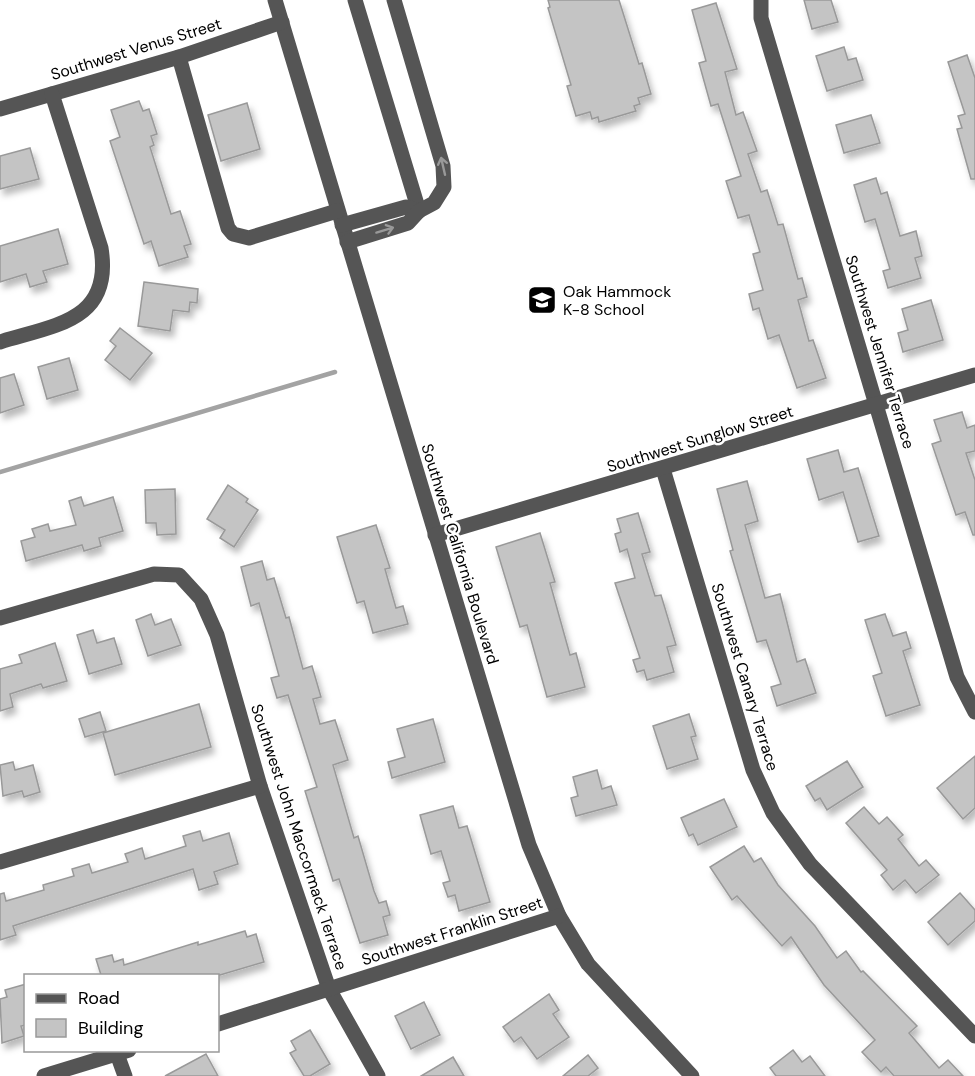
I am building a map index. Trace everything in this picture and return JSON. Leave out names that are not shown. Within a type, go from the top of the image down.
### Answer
[{"type":"street","name":"Southwest California Boulevard","points":[[275,0],[529,844],[559,916],[588,964],[692,1076]]},
{"type":"street","points":[[355,0],[419,211]]},
{"type":"street","points":[[347,242],[408,223],[419,211],[434,203],[441,196],[445,178],[394,0]]},
{"type":"street","name":"Southwest Jennifer Terrace","points":[[761,0],[761,18],[878,404],[957,677],[975,712]]},
{"type":"street","name":"Southwest Venus Street","points":[[0,109],[178,57],[282,22]]},
{"type":"street","points":[[178,57],[228,228],[233,234],[249,238],[340,218],[406,207],[419,211]]},
{"type":"street","points":[[0,342],[72,318],[89,307],[100,289],[103,261],[100,248],[51,94]]},
{"type":"street","name":"Southwest Sunglow Street","points":[[435,535],[975,375]]},
{"type":"street","name":"Southwest Canary Terrace","points":[[663,469],[753,770],[773,813],[810,864],[975,1036]]},
{"type":"street","name":"Southwest John Maccormack Terrace","points":[[0,618],[154,574],[179,575],[201,599],[218,634],[260,786],[329,989],[378,1076]]},
{"type":"street","points":[[0,862],[260,786]]},
{"type":"street","name":"Southwest Franklin Street","points":[[219,1024],[559,916]]},
{"type":"street","points":[[44,1076],[123,1052],[125,1076]]},
{"type":"building","points":[[548,0],[619,0],[651,94],[638,98],[640,104],[634,106],[636,111],[599,122],[598,117],[592,119],[590,112],[576,116],[567,86],[571,85],[548,8],[550,7]]},
{"type":"building","points":[[804,0],[831,0],[838,22],[812,29]]},
{"type":"building","points":[[716,3],[737,69],[725,72],[736,115],[743,112],[757,151],[748,154],[761,192],[767,190],[778,225],[783,224],[798,279],[802,278],[807,297],[798,300],[809,341],[813,340],[826,378],[797,388],[779,335],[768,339],[759,308],[753,310],[749,294],[763,290],[753,254],[760,252],[749,215],[738,218],[726,181],[741,176],[718,104],[711,106],[699,63],[706,61],[692,10]]},
{"type":"building","points":[[844,47],[848,60],[856,58],[863,80],[827,91],[816,56]]},
{"type":"building","points":[[967,55],[975,78],[975,179],[971,179],[957,129],[962,128],[958,116],[965,114],[948,62]]},
{"type":"building","points":[[139,101],[143,111],[149,109],[157,134],[151,136],[154,145],[150,147],[171,214],[180,211],[191,244],[184,246],[188,257],[159,266],[151,241],[144,244],[110,141],[120,137],[111,110]]},
{"type":"building","points":[[247,103],[260,149],[221,161],[208,115]]},
{"type":"building","points":[[871,115],[880,143],[844,153],[836,125]]},
{"type":"building","points":[[30,148],[39,179],[0,189],[0,156]]},
{"type":"building","points":[[876,178],[881,194],[887,192],[900,236],[916,231],[922,256],[915,258],[921,278],[888,288],[883,271],[890,269],[875,219],[865,222],[854,185]]},
{"type":"building","points":[[58,229],[68,264],[43,271],[47,282],[30,287],[26,274],[0,282],[0,246]]},
{"type":"building","points":[[144,282],[198,289],[197,303],[190,302],[189,312],[173,310],[170,331],[138,326]]},
{"type":"building","points":[[931,300],[943,340],[903,352],[898,333],[908,330],[902,309]]},
{"type":"building","points":[[120,328],[152,353],[130,380],[105,360],[116,346],[110,341]]},
{"type":"building","points":[[69,358],[78,390],[47,399],[38,367]]},
{"type":"building","points":[[14,374],[24,405],[0,413],[0,378]]},
{"type":"building","points":[[962,412],[967,428],[975,425],[975,451],[966,453],[975,480],[975,535],[973,535],[965,512],[956,515],[932,444],[941,441],[934,420]]},
{"type":"building","points":[[838,450],[844,472],[858,468],[879,536],[858,542],[843,492],[819,500],[807,459]]},
{"type":"building","points":[[747,481],[758,521],[745,525],[765,598],[780,594],[797,662],[805,659],[816,693],[777,706],[771,687],[781,684],[766,640],[757,642],[730,551],[733,550],[717,489]]},
{"type":"building","points":[[228,485],[248,499],[246,502],[258,510],[234,547],[220,538],[225,530],[207,519]]},
{"type":"building","points":[[175,489],[176,534],[157,535],[156,523],[146,523],[145,490]]},
{"type":"building","points":[[81,497],[84,506],[113,497],[123,531],[99,538],[101,546],[84,551],[82,545],[26,561],[21,541],[35,537],[32,529],[48,524],[50,531],[76,525],[69,501]]},
{"type":"building","points":[[638,513],[650,552],[642,554],[655,596],[661,595],[676,645],[667,647],[674,672],[647,680],[644,670],[637,672],[633,660],[640,658],[615,583],[635,578],[627,549],[620,552],[615,534],[621,532],[617,519]]},
{"type":"building","points":[[376,525],[390,568],[385,569],[396,608],[403,606],[408,624],[373,633],[364,601],[357,603],[337,537]]},
{"type":"building","points":[[540,533],[555,582],[550,583],[570,655],[576,653],[585,687],[547,697],[527,625],[520,627],[496,547]]},
{"type":"building","points":[[262,561],[267,580],[274,578],[286,618],[289,617],[303,669],[312,666],[321,697],[313,699],[320,724],[335,720],[348,760],[333,765],[354,838],[358,836],[374,891],[379,903],[386,901],[390,915],[383,917],[388,935],[360,943],[339,879],[333,881],[305,791],[317,787],[288,695],[277,698],[271,678],[279,676],[259,603],[251,606],[241,567]]},
{"type":"building","points":[[151,614],[155,625],[171,619],[181,645],[148,656],[136,620]]},
{"type":"building","points":[[885,614],[893,636],[906,632],[911,648],[903,651],[920,705],[886,716],[873,676],[882,673],[865,620]]},
{"type":"building","points":[[93,630],[97,643],[114,638],[122,664],[89,674],[77,635]]},
{"type":"building","points":[[55,643],[67,681],[43,688],[41,684],[10,694],[13,707],[0,711],[0,669],[22,663],[19,655]]},
{"type":"building","points":[[199,704],[211,747],[115,775],[103,733]]},
{"type":"building","points":[[100,712],[106,731],[85,737],[79,719]]},
{"type":"building","points":[[689,714],[696,736],[691,737],[698,759],[667,769],[653,726]]},
{"type":"building","points":[[433,719],[445,762],[392,778],[388,762],[405,757],[397,729]]},
{"type":"building","points":[[975,756],[975,808],[963,819],[937,788]]},
{"type":"building","points":[[847,761],[863,787],[827,810],[820,798],[815,801],[806,786]]},
{"type":"building","points":[[13,762],[15,770],[33,765],[40,792],[24,797],[22,791],[3,796],[0,765]]},
{"type":"building","points":[[597,770],[602,789],[611,786],[617,805],[576,816],[571,798],[578,796],[573,777]]},
{"type":"building","points":[[724,799],[737,827],[698,845],[693,834],[689,836],[681,818]]},
{"type":"building","points":[[453,806],[459,828],[467,826],[490,902],[459,911],[455,895],[448,897],[443,883],[450,881],[441,851],[431,854],[420,815]]},
{"type":"building","points":[[864,807],[879,824],[887,817],[903,835],[898,839],[919,866],[926,860],[939,875],[916,893],[905,880],[893,890],[881,875],[887,870],[846,823]]},
{"type":"building","points":[[200,831],[203,841],[229,833],[238,864],[214,872],[218,884],[199,890],[193,869],[13,926],[16,935],[0,940],[0,894],[4,893],[6,901],[44,890],[43,885],[74,876],[72,869],[89,864],[92,873],[128,862],[125,854],[142,848],[145,859],[186,846],[183,836]]},
{"type":"building","points":[[744,846],[754,862],[761,858],[778,885],[815,926],[837,958],[846,951],[861,972],[863,971],[917,1026],[909,1033],[939,1068],[948,1060],[963,1076],[894,1076],[886,1067],[881,1072],[862,1052],[875,1040],[824,985],[791,937],[782,946],[737,896],[732,900],[710,867]]},
{"type":"building","points":[[960,893],[975,910],[975,921],[948,945],[928,922]]},
{"type":"building","points":[[245,931],[247,937],[256,934],[264,962],[220,975],[101,974],[96,959],[112,955],[114,962],[123,959],[124,965],[198,942],[198,945]]},
{"type":"building","points":[[24,985],[24,1025],[21,1026],[24,1036],[2,1043],[0,999],[7,997],[5,990]]},
{"type":"building","points":[[549,994],[559,1010],[553,1014],[569,1037],[537,1059],[521,1037],[514,1042],[503,1027]]},
{"type":"building","points":[[424,1002],[440,1035],[411,1049],[395,1016]]},
{"type":"building","points":[[310,1030],[330,1064],[310,1076],[304,1076],[290,1053],[296,1050],[291,1041]]},
{"type":"building","points":[[793,1050],[802,1062],[810,1056],[825,1076],[776,1076],[770,1068]]},
{"type":"building","points":[[206,1054],[218,1076],[165,1076]]},
{"type":"building","points":[[588,1055],[598,1068],[588,1076],[563,1076]]},
{"type":"building","points":[[453,1057],[464,1076],[421,1076]]},
{"type":"waterway","points":[[0,472],[335,372]]},
{"type":"place","name":"Oak Hammock K-8 School","points":[[542,300]]}]
